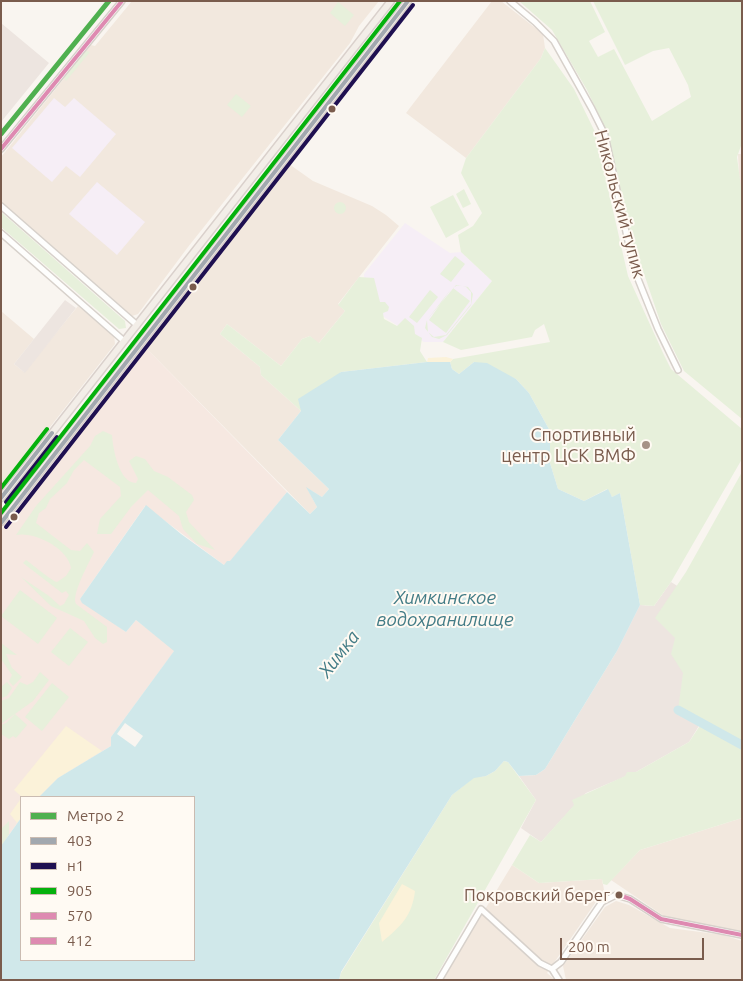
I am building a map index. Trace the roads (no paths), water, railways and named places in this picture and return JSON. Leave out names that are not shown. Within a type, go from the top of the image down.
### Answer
[{"type":"main road","points":[[1,498],[391,1]]},
{"type":"main road","points":[[1,522],[408,1]]},
{"type":"street","points":[[1,149],[122,1]]},
{"type":"street","name":"Никольский тупик","points":[[510,1],[554,41],[605,135],[634,269],[658,329],[678,370]]},
{"type":"street","points":[[1,206],[137,325]]},
{"type":"street","points":[[1,233],[124,341]]},
{"type":"street","points":[[552,969],[561,962],[602,902],[616,895],[630,899],[660,919],[742,935]]},
{"type":"street","points":[[439,980],[481,909],[540,963],[552,969],[559,980]]},
{"type":"water","name":"Химкинское водохранилище","points":[[427,362],[450,362],[452,369],[459,374],[474,362],[487,363],[516,379],[529,393],[550,431],[550,463],[558,489],[584,501],[608,489],[612,497],[620,493],[640,605],[617,651],[545,769],[536,775],[519,776],[508,762],[504,761],[495,771],[486,776],[474,778],[452,795],[341,972],[339,980],[1,980],[1,846],[20,819],[20,961],[195,961],[195,796],[40,796],[58,778],[111,746],[111,737],[174,651],[136,620],[126,632],[82,603],[80,599],[146,505],[181,534],[224,565],[227,561],[230,561],[287,492],[310,514],[317,507],[306,487],[322,497],[329,489],[278,440],[301,411],[298,399],[341,372]]},
{"type":"waterway","name":"Химка","points":[[678,710],[742,745]]},
{"type":"metro line","name":"2","points":[[1,134],[109,1]]},
{"type":"place","name":"Спортивный центр ЦСК ВМФ","points":[[646,445]]},
{"type":"place","name":"Покровский берег","points":[[619,895]]}]
